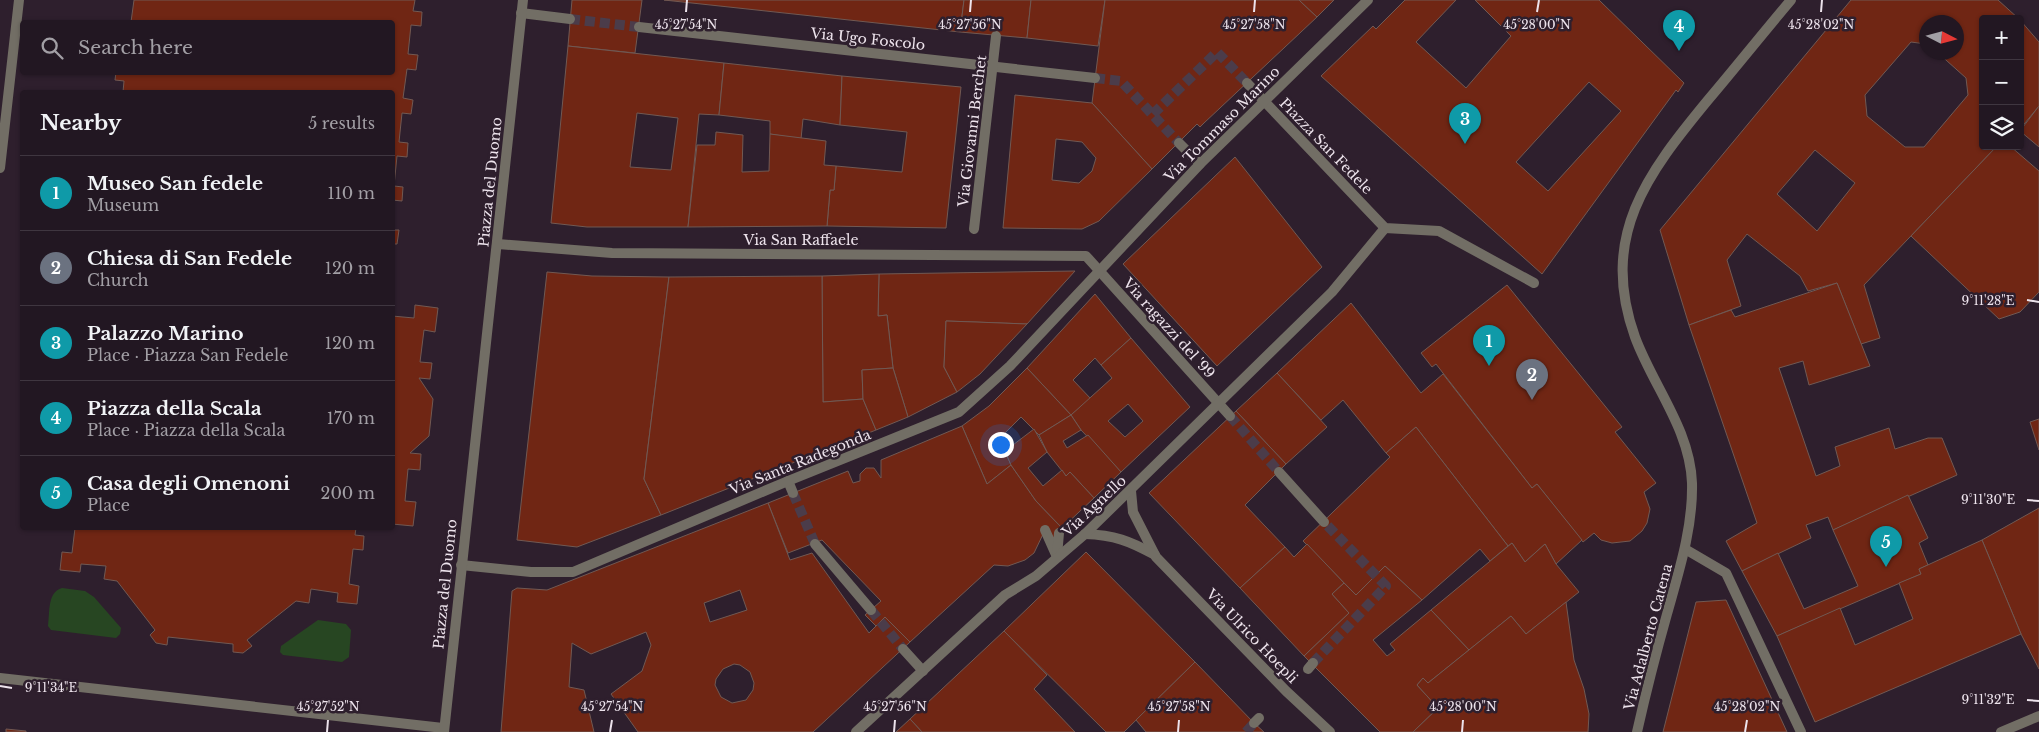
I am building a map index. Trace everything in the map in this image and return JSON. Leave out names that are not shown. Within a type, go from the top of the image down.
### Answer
[{"type":"street","points":[[0,168],[19,0]]},
{"type":"street","name":"Piazza del Duomo","points":[[0,678],[444,730],[523,0]]},
{"type":"street","name":"Via Tommaso Marino","points":[[1098,270],[1263,101],[1368,0]]},
{"type":"street","name":"Via Adalberto Catena","points":[[1637,732],[1651,671],[1685,549],[1692,510],[1689,459],[1682,436],[1636,340],[1626,313],[1622,263],[1626,235],[1632,215],[1651,174],[1668,149],[1791,0]]},
{"type":"street","points":[[522,13],[570,19]]},
{"type":"street","name":"Via Ugo Foscolo","points":[[638,27],[1095,78]]},
{"type":"street","name":"Via Giovanni Berchet","points":[[974,229],[996,36]]},
{"type":"street","name":"Piazza San Fedele","points":[[1247,83],[1385,228]]},
{"type":"street","points":[[1179,143],[1200,164]]},
{"type":"street","points":[[1385,228],[1439,231],[1534,284]]},
{"type":"street","name":"Via Agnello","points":[[856,732],[1005,595],[1036,576],[1085,534],[1338,286],[1385,228]]},
{"type":"street","name":"Via San Raffaele","points":[[498,244],[612,254],[1086,256],[1098,270]]},
{"type":"street","name":"Via ragazzi del '99","points":[[1098,270],[1230,416]]},
{"type":"street","name":"Via Santa Radegonda","points":[[461,565],[531,572],[573,572],[788,481],[959,412],[1010,366],[1098,270]]},
{"type":"street","points":[[1279,472],[1324,522]]},
{"type":"street","points":[[788,481],[793,493]]},
{"type":"street","name":"Via Ulrico Hoepli","points":[[1131,490],[1133,512],[1156,556],[1286,690],[1330,732]]},
{"type":"street","points":[[1045,530],[1057,557]]},
{"type":"street","points":[[1057,557],[1059,533]]},
{"type":"street","name":"Via Ulrico Hoepli","points":[[1085,534],[1112,535],[1156,556]]},
{"type":"street","points":[[815,544],[871,610]]},
{"type":"street","points":[[1685,549],[1726,573],[1801,732]]},
{"type":"street","points":[[903,649],[923,672]]},
{"type":"street","points":[[2001,732],[2039,716]]},
{"type":"green space","points":[[62,588],[85,591],[94,597],[121,628],[120,634],[116,638],[51,630],[48,626],[50,604],[57,590]]},
{"type":"green space","points":[[318,620],[346,624],[351,630],[349,657],[342,662],[283,655],[280,652],[281,646]]},
{"type":"building","points":[[134,0],[415,0],[413,11],[422,12],[421,26],[411,25],[408,54],[418,55],[416,70],[407,69],[403,98],[413,100],[411,114],[402,113],[399,142],[408,143],[407,157],[397,156],[395,176],[395,90],[123,90],[124,81],[115,80],[116,75],[395,75],[395,20],[131,20]]},
{"type":"building","points":[[572,0],[642,0],[635,53],[568,46]]},
{"type":"building","points":[[664,0],[964,0],[960,32]]},
{"type":"building","points":[[964,0],[1031,0],[1027,38],[960,32]]},
{"type":"building","points":[[1031,0],[1105,0],[1098,46],[1027,38]]},
{"type":"building","points":[[1105,0],[1299,0],[1317,17],[1200,127],[1197,124],[1152,169],[1092,103]]},
{"type":"building","points":[[1299,0],[1334,0],[1317,17]]},
{"type":"building","points":[[1405,0],[1456,0],[1416,42],[1466,88],[1511,36],[1475,0],[1599,0],[1684,83],[1678,92],[1676,90],[1542,274],[1321,76],[1373,26],[1376,29]],"holes":[[[1589,82],[1621,111],[1548,191],[1516,162]]]},
{"type":"building","points":[[1851,0],[1998,0],[2015,15],[1979,15],[1979,150],[1993,150],[1864,285],[1880,338],[1861,344],[1837,283],[1808,291],[1800,276],[1747,234],[1727,260],[1741,306],[1689,325],[1660,230]],"holes":[[[1919,15],[1964,15],[1964,60],[1946,60],[1966,78],[1968,95],[1924,147],[1905,147],[1867,116],[1865,95],[1911,42],[1919,43]],[[1815,150],[1855,183],[1817,231],[1777,194]]]},
{"type":"building","points":[[2024,25],[2039,42],[2039,106],[2024,124]]},
{"type":"building","points":[[568,46],[724,63],[719,115],[699,114],[688,227],[587,227],[551,223]],"holes":[[[637,113],[678,118],[671,170],[630,167]]]},
{"type":"building","points":[[724,63],[842,76],[840,125],[803,119],[801,139],[770,134],[770,121],[719,115]]},
{"type":"building","points":[[842,76],[961,87],[946,228],[827,226],[830,190],[834,190],[836,166],[902,172],[907,132],[840,125]]},
{"type":"building","points":[[1015,95],[1092,103],[1152,169],[1099,221],[1082,229],[1003,228]],"holes":[[[1056,139],[1082,142],[1096,158],[1092,171],[1079,183],[1052,180]]]},
{"type":"building","points":[[2039,106],[2039,147],[2024,134],[2024,126]]},
{"type":"building","points":[[716,132],[743,135],[742,172],[769,171],[770,134],[826,141],[824,165],[836,166],[834,190],[830,190],[827,226],[688,227],[697,145],[715,145]]},
{"type":"building","points":[[1993,150],[2015,150],[2039,171],[2039,292],[2020,312],[1999,319],[1911,236]]},
{"type":"building","points":[[1235,157],[1322,267],[1217,366],[1123,264]]},
{"type":"building","points":[[395,186],[403,187],[402,201],[395,200]]},
{"type":"building","points":[[395,230],[399,230],[397,244],[395,244]]},
{"type":"building","points":[[1075,271],[1027,324],[946,321],[944,367],[957,392],[908,417],[893,368],[887,315],[878,316],[879,274]]},
{"type":"building","points":[[547,272],[592,276],[669,277],[644,479],[661,515],[577,547],[517,540]]},
{"type":"building","points":[[879,274],[878,316],[887,315],[893,368],[862,370],[863,399],[823,402],[822,276]]},
{"type":"building","points":[[822,276],[823,402],[863,399],[876,430],[661,515],[644,479],[669,277]]},
{"type":"building","points":[[1837,283],[1870,366],[1809,385],[1803,361],[1779,368],[1816,476],[1840,466],[1835,447],[1889,428],[1895,449],[1928,438],[1942,438],[1957,475],[1833,530],[1828,517],[1806,525],[1811,538],[1742,571],[1726,541],[1757,523],[1689,325],[1731,310],[1735,317]]},
{"type":"building","points":[[1507,285],[1622,427],[1615,432],[1656,483],[1644,492],[1650,509],[1647,523],[1642,531],[1630,541],[1612,543],[1601,540],[1594,533],[1583,542],[1537,484],[1532,488],[1436,364],[1432,367],[1421,353]]},
{"type":"building","points":[[1095,294],[1131,338],[1101,365],[1095,358],[1073,380],[1091,399],[1071,415],[1027,368]]},
{"type":"building","points":[[1351,303],[1421,393],[1443,374],[1532,488],[1537,484],[1582,540],[1556,564],[1545,544],[1525,562],[1512,543],[1508,546],[1416,427],[1386,453],[1343,400],[1321,420],[1277,373]]},
{"type":"building","points":[[415,305],[438,308],[435,332],[424,330],[420,362],[432,363],[430,379],[419,378],[433,399],[429,436],[410,453],[421,454],[420,470],[408,469],[405,501],[416,502],[413,526],[395,524],[395,316],[414,318]]},
{"type":"building","points":[[946,321],[1027,324],[980,374],[957,392],[944,367]]},
{"type":"building","points":[[1131,338],[1190,407],[1121,472],[1081,430],[1071,415],[1112,378],[1101,365]],"holes":[[[1128,404],[1143,421],[1125,437],[1108,421]]]},
{"type":"building","points":[[893,368],[908,417],[876,430],[863,399],[862,370]]},
{"type":"building","points":[[1027,368],[1071,415],[1039,435],[1021,417],[999,439],[1008,449],[1005,451],[1011,465],[987,484],[962,426],[989,406]]},
{"type":"building","points":[[1277,373],[1327,427],[1286,464],[1236,411]]},
{"type":"building","points":[[1236,411],[1286,464],[1245,505],[1285,547],[1240,588],[1149,493]]},
{"type":"building","points":[[1071,415],[1081,430],[1063,441],[1067,448],[1088,435],[1121,472],[1094,498],[1070,472],[1066,476],[1047,452],[1039,435]]},
{"type":"building","points":[[2039,419],[2039,450],[2030,422]]},
{"type":"building","points":[[962,426],[987,484],[1011,465],[1036,501],[1062,528],[1053,538],[1045,530],[1034,553],[1025,560],[1008,566],[994,565],[910,642],[885,617],[876,626],[865,615],[881,601],[822,540],[788,553],[768,503],[848,471],[853,483],[860,481],[860,474],[866,468],[874,468],[881,478],[881,460]]},
{"type":"building","points":[[1416,427],[1508,546],[1490,561],[1480,549],[1422,600],[1385,566],[1356,595],[1303,541],[1390,457],[1386,453]]},
{"type":"building","points":[[1034,429],[1047,452],[1028,468],[1043,486],[1062,470],[1066,476],[1070,472],[1094,498],[1062,528],[1036,501],[1011,465],[1005,451]]},
{"type":"building","points":[[1908,495],[1928,538],[1919,543],[1928,565],[1919,569],[1921,574],[1777,636],[1742,571],[1778,553],[1804,609],[1858,586],[1833,530]]},
{"type":"building","points":[[768,503],[790,560],[812,553],[869,633],[885,617],[910,642],[813,732],[638,732],[611,694],[642,671],[651,645],[646,632],[591,654],[572,643],[569,687],[584,690],[594,732],[501,732],[512,591],[517,588],[547,590]],"holes":[[[740,590],[747,610],[710,622],[704,603]],[[734,664],[740,665],[750,672],[754,683],[753,690],[746,700],[732,703],[721,697],[715,685],[716,679],[723,669]]]},
{"type":"building","points":[[2039,508],[2039,669],[2021,634],[1982,540]]},
{"type":"building","points":[[75,530],[356,530],[355,535],[364,536],[363,550],[353,549],[349,584],[359,586],[357,604],[337,602],[338,593],[311,589],[309,603],[296,601],[247,640],[252,646],[243,653],[233,652],[233,644],[168,637],[167,645],[156,643],[150,635],[155,630],[117,581],[104,579],[106,566],[81,564],[80,572],[60,570],[62,552],[72,553]]},
{"type":"building","points":[[1982,540],[2021,634],[1815,722],[1777,636],[1840,608],[1855,645],[1913,619],[1899,583],[1921,574],[1919,569]]},
{"type":"building","points":[[1512,543],[1525,562],[1545,544],[1556,564],[1579,592],[1526,634],[1511,616],[1469,650],[1431,610]]},
{"type":"building","points":[[1307,544],[1344,583],[1332,594],[1349,613],[1304,656],[1240,588],[1285,547],[1294,557]]},
{"type":"building","points":[[1086,552],[1195,662],[1124,732],[1106,732],[1004,631]]},
{"type":"building","points":[[1385,566],[1422,600],[1373,640],[1387,656],[1395,650],[1390,644],[1431,610],[1469,650],[1428,683],[1423,678],[1417,685],[1438,708],[1413,732],[1380,732],[1304,656],[1349,613],[1332,594],[1344,583],[1356,595]]},
{"type":"building","points":[[1726,600],[1787,732],[1663,732],[1696,602]]},
{"type":"building","points":[[1566,602],[1574,660],[1584,689],[1589,714],[1588,732],[1413,732],[1438,708],[1417,685],[1423,678],[1428,683],[1511,616],[1526,634]]},
{"type":"building","points":[[1004,631],[1047,675],[1034,689],[1075,732],[922,732],[910,719]]},
{"type":"building","points":[[1195,662],[1264,732],[1146,732],[1136,720]]},
{"type":"building","points":[[910,719],[922,732],[896,732]]},
{"type":"building","points":[[6,729],[26,731],[26,732],[6,732]]},
{"type":"tunnel","points":[[570,19],[639,27]]},
{"type":"tunnel","points":[[1153,114],[1217,52],[1247,83]]},
{"type":"tunnel","points":[[1095,78],[1121,81],[1179,143]]},
{"type":"tunnel","points":[[1230,416],[1279,472]]},
{"type":"tunnel","points":[[793,493],[815,544]]},
{"type":"tunnel","points":[[1313,663],[1386,586],[1324,522]]},
{"type":"tunnel","points":[[871,610],[903,649]]},
{"type":"tunnel","points":[[1246,732],[1254,723]]},
{"type":"place","name":"Piazza della Scala","points":[[1679,51]]},
{"type":"place","name":"Palazzo Marino","points":[[1465,144]]},
{"type":"place","name":"Museo San fedele","points":[[1489,366]]},
{"type":"place","name":"Chiesa di San Fedele","points":[[1532,400]]},
{"type":"place","name":"Casa degli Omenoni","points":[[1886,567]]}]
